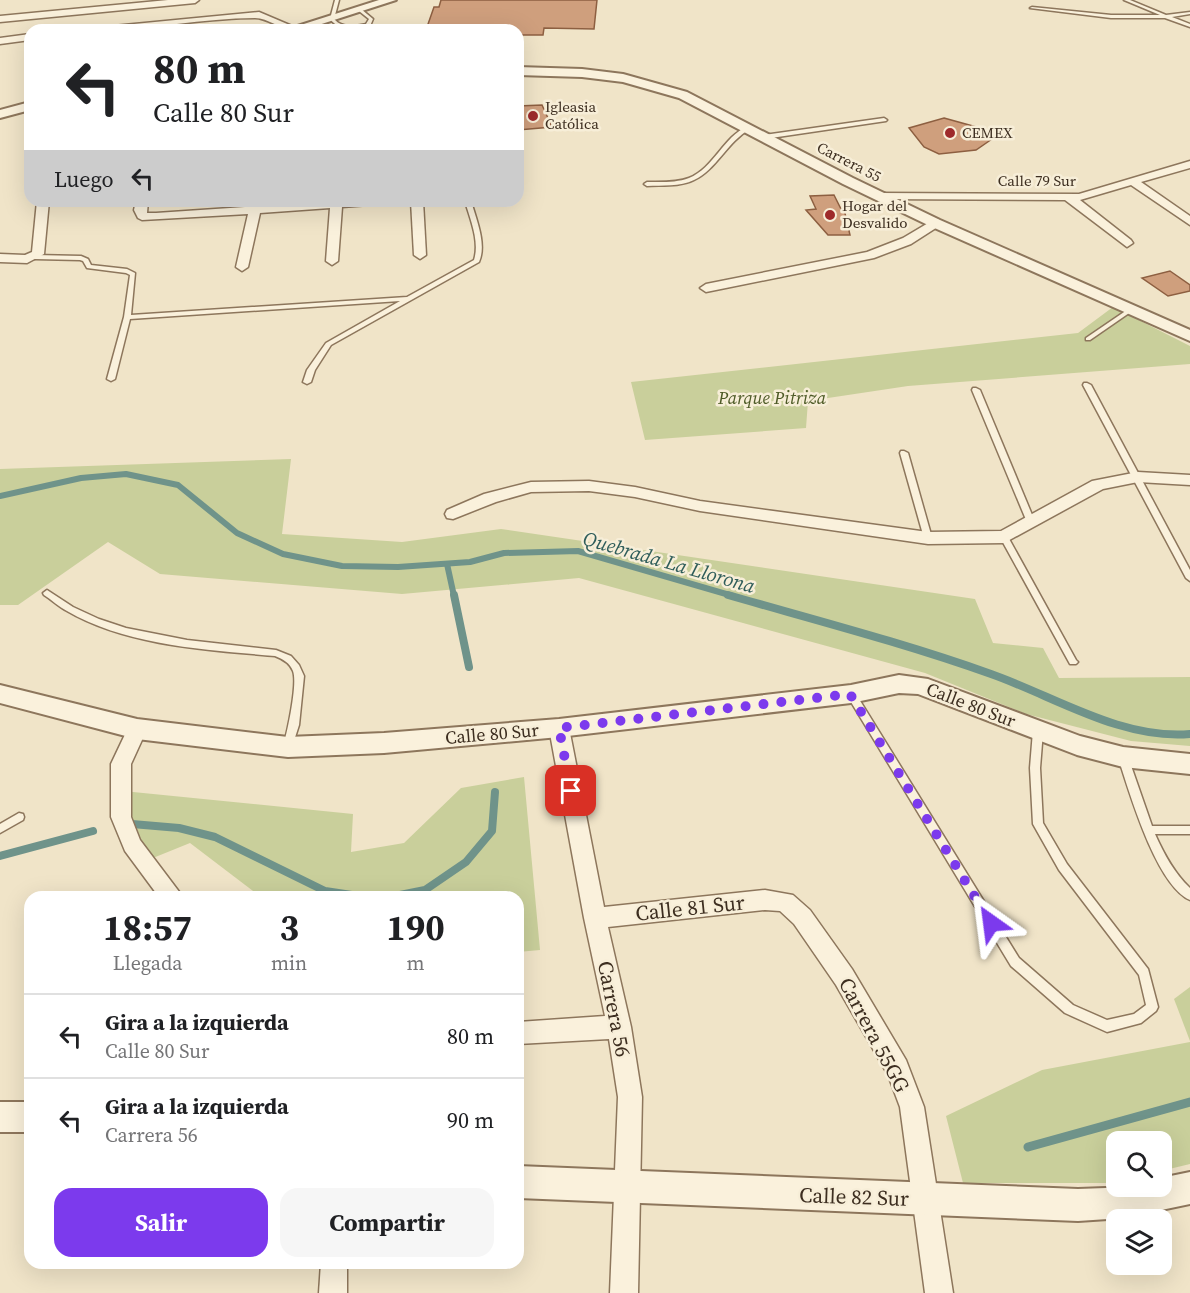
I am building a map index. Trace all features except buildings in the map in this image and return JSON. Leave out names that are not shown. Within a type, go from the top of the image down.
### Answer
[{"type":"street","points":[[0,19],[114,4],[195,0]]},
{"type":"street","points":[[312,24],[391,0]]},
{"type":"street","points":[[165,24],[259,15],[280,24]]},
{"type":"street","points":[[0,41],[24,39]]},
{"type":"street","name":"Carrera 55","points":[[524,71],[582,73],[653,85],[683,95],[934,223],[1190,336]]},
{"type":"street","points":[[0,114],[24,108]]},
{"type":"street","name":"Calle 79 Sur","points":[[879,196],[1068,197],[1091,194],[1190,164]]},
{"type":"street","points":[[1133,182],[1190,221]]},
{"type":"street","points":[[1068,197],[1127,243]]},
{"type":"street","points":[[0,258],[35,257],[38,254],[43,207]]},
{"type":"street","points":[[141,207],[142,216],[149,217],[296,207]]},
{"type":"street","points":[[332,261],[336,207]]},
{"type":"street","points":[[417,207],[420,255]]},
{"type":"street","points":[[242,267],[255,210]]},
{"type":"street","points":[[706,288],[870,255],[907,241],[934,223]]},
{"type":"street","points":[[453,514],[490,498],[531,488],[589,486],[635,492],[700,506],[928,538],[1004,537],[1098,485],[1138,477],[1190,480]]},
{"type":"street","name":"Calle 80 Sur","points":[[0,694],[137,729],[288,747],[384,743],[559,728],[850,694],[899,684],[920,685],[941,691],[1077,745],[1123,757],[1190,764]]},
{"type":"street","name":"Carrera 56","points":[[559,728],[595,918],[619,1027],[630,1097],[624,1293]]},
{"type":"street","points":[[137,729],[121,764],[121,817],[132,845],[167,891]]},
{"type":"street","name":"Calle 81 Sur","points":[[595,918],[765,900],[785,902]]},
{"type":"street","name":"Carrera 55GG","points":[[785,902],[802,917],[844,977],[897,1068],[912,1107],[939,1293]]},
{"type":"street","points":[[524,1033],[619,1027]]},
{"type":"street","points":[[0,1116],[24,1117]]},
{"type":"street","name":"Calle 82 Sur","points":[[524,1182],[1078,1205],[1123,1202],[1190,1188]]},
{"type":"street","points":[[333,1293],[334,1269]]},
{"type":"lane","points":[[332,19],[337,0]]},
{"type":"lane","points":[[1126,0],[1190,26]]},
{"type":"lane","points":[[1032,8],[1167,18],[1190,14]]},
{"type":"lane","points":[[764,137],[884,120]]},
{"type":"lane","points":[[647,184],[681,181],[698,176],[734,135],[748,128]]},
{"type":"lane","points":[[307,382],[311,370],[328,344],[477,261],[480,257],[470,207]]},
{"type":"lane","points":[[35,257],[81,258],[86,260],[89,267],[96,269],[131,272],[127,317],[111,379]]},
{"type":"lane","points":[[127,317],[406,299]]},
{"type":"lane","points":[[1088,339],[1130,310]]},
{"type":"lane","points":[[1087,385],[1190,578]]},
{"type":"lane","points":[[976,390],[1031,522]]},
{"type":"lane","points":[[904,453],[928,538]]},
{"type":"lane","points":[[1004,537],[1073,662]]},
{"type":"lane","points":[[47,593],[57,602],[91,619],[159,639],[276,653],[288,658],[298,669],[299,676],[294,725],[288,747]]},
{"type":"lane","points":[[850,694],[1015,962],[1069,1009],[1107,1026],[1137,1019],[1152,1007],[1144,973],[1063,867],[1038,824],[1035,768],[1038,731]]},
{"type":"lane","points":[[1123,757],[1163,864],[1190,895]]},
{"type":"lane","points":[[0,829],[19,817]]},
{"type":"lane","points":[[1150,830],[1190,830]]},
{"type":"green space","name":"Parque Pitriza","points":[[1113,307],[1190,346],[1190,364],[908,386],[808,401],[806,428],[645,440],[631,382],[1078,333]]},
{"type":"green space","points":[[291,459],[282,534],[402,542],[501,529],[975,599],[993,643],[1043,648],[1059,678],[1190,677],[1190,746],[1131,741],[1026,714],[925,673],[579,578],[402,594],[160,574],[108,542],[18,605],[0,605],[0,469]]},
{"type":"green space","points":[[524,777],[540,950],[524,951],[524,891],[253,891],[190,843],[148,860],[124,813],[123,791],[353,814],[351,852],[404,843],[461,788]]},
{"type":"green space","points":[[1190,987],[1190,1041],[1174,999]]},
{"type":"green space","points":[[1190,1042],[1190,1164],[1172,1168],[1172,1131],[1106,1131],[1106,1183],[963,1183],[946,1116],[1042,1070]]},
{"type":"waterway","name":"Quebrada La Llorona","points":[[0,496],[81,478],[126,474],[178,485],[237,533],[283,554],[342,566],[398,567],[470,562],[504,553],[578,551],[733,596]]},
{"type":"waterway","points":[[447,564],[454,596]]},
{"type":"waterway","points":[[454,595],[469,667]]},
{"type":"waterway","name":"Quebrada La Llorona","points":[[728,595],[925,652],[1015,683],[1113,723],[1164,734],[1190,734]]},
{"type":"waterway","points":[[420,891],[425,890],[466,862],[492,831],[495,792]]},
{"type":"waterway","points":[[132,824],[179,828],[215,837],[325,891]]},
{"type":"waterway","points":[[0,856],[93,831]]},
{"type":"waterway","points":[[1028,1147],[1190,1102]]},
{"type":"place","name":"Igleasia Católica","points":[[533,116]]},
{"type":"place","name":"CEMEX","points":[[950,133]]},
{"type":"place","name":"Hogar del Desvalido","points":[[830,215]]},
{"type":"route","points":[[571,791],[559,728],[850,694],[991,923]]}]
